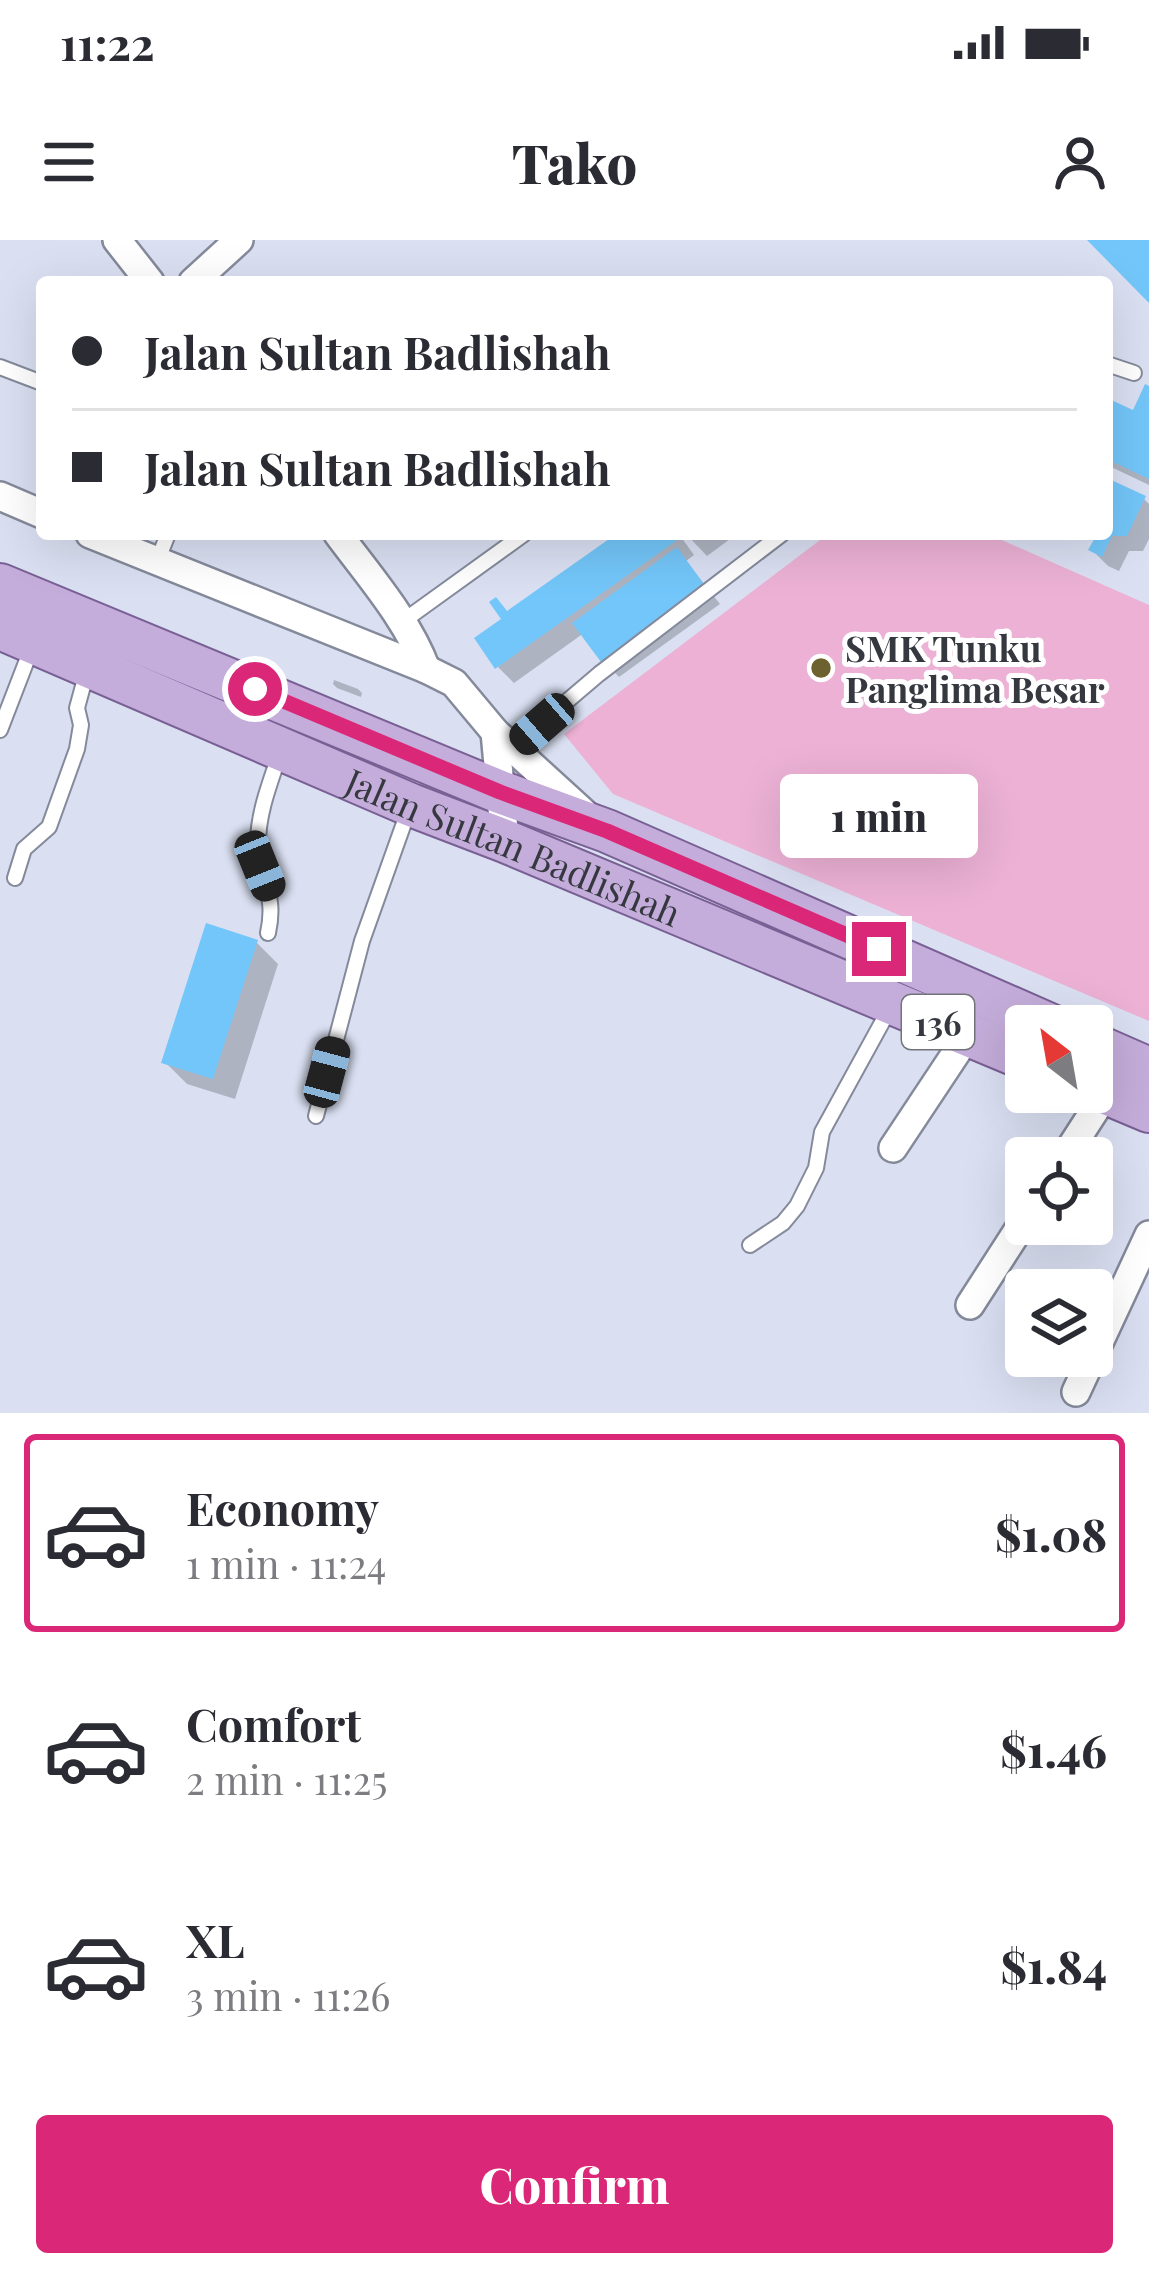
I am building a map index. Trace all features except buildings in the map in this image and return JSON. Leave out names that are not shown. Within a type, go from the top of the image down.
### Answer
[{"type":"main road","name":"Jalan Sultan Badlishah","points":[[0,585],[500,792],[607,831],[1005,1005]]},
{"type":"main road","name":"Jalan Sultan Badlishah","points":[[17,635],[411,805],[1005,1050]]},
{"type":"main road","points":[[1113,1053],[1149,1069]]},
{"type":"main road","points":[[1113,1096],[1149,1112]]},
{"type":"street","points":[[117,240],[145,276]]},
{"type":"street","points":[[200,276],[239,240]]},
{"type":"street","points":[[0,496],[36,511]]},
{"type":"street","points":[[104,540],[454,683],[504,740],[607,831]]},
{"type":"street","points":[[342,540],[402,622],[426,669]]},
{"type":"street","points":[[504,740],[500,792],[505,841]]},
{"type":"street","points":[[892,1148],[968,1035]]},
{"type":"street","points":[[1076,1392],[1149,1234]]},
{"type":"street","points":[[970,1305],[1009,1245]]},
{"type":"lane","points":[[1113,366],[1134,373]]},
{"type":"lane","points":[[0,367],[36,381]]},
{"type":"lane","points":[[157,562],[166,540]]},
{"type":"lane","points":[[402,622],[516,540]]},
{"type":"lane","points":[[504,740],[774,540]]},
{"type":"lane","points":[[0,730],[17,635]]},
{"type":"lane","points":[[15,878],[24,849],[49,827],[77,749],[81,725],[76,708],[88,666]]},
{"type":"lane","points":[[268,933],[272,912],[257,844],[264,802],[282,748]]},
{"type":"lane","points":[[316,1116],[362,941],[411,805]]},
{"type":"lane","points":[[750,1245],[783,1223],[796,1206],[816,1168],[822,1132],[892,1004]]},
{"type":"shaded area","name":"SMK Tunku Panglima Besar","points":[[820,540],[1002,540],[1149,605],[1149,1021],[1113,1005],[613,794],[564,734]]},
{"type":"place","name":"SMK Tunku Panglima Besar","points":[[821,668]]},
{"type":"route","points":[[255,689],[500,792],[607,831],[879,949]]}]
